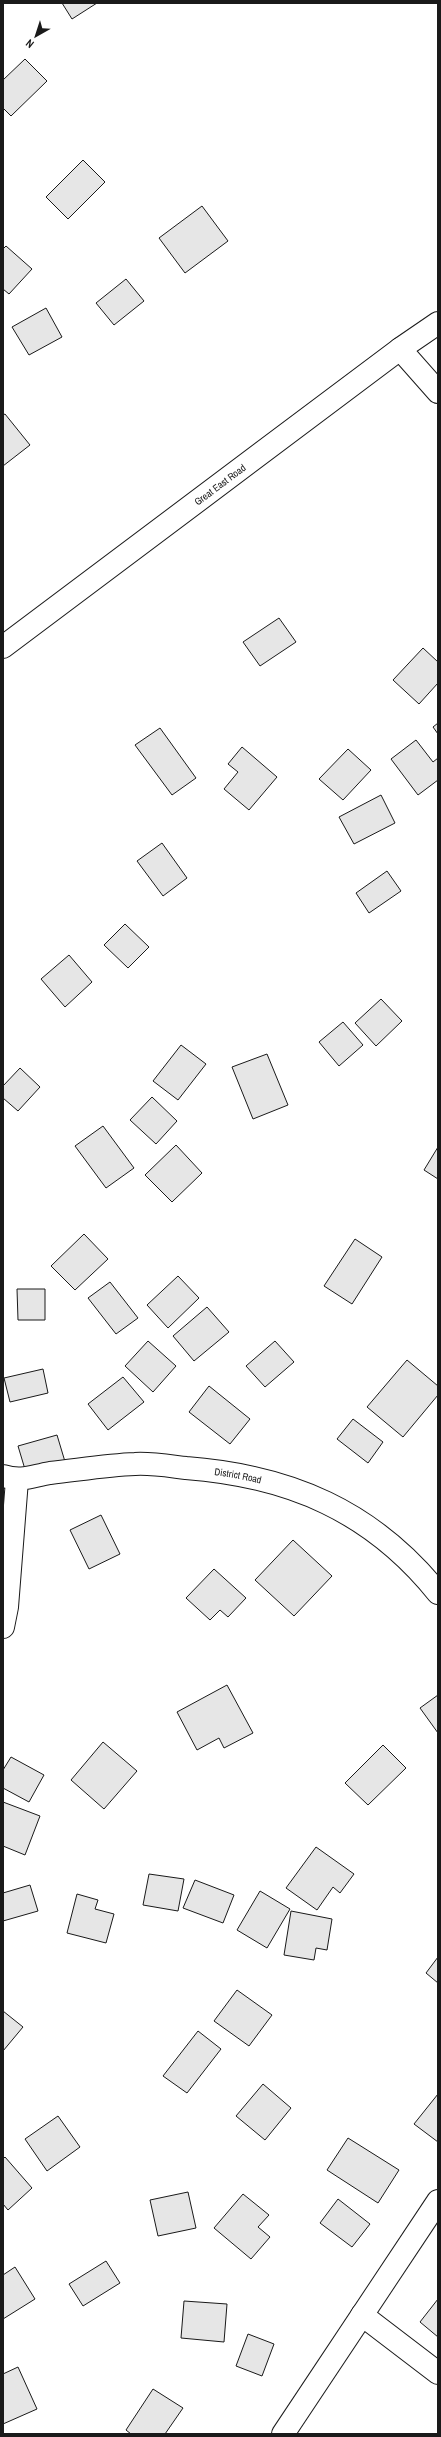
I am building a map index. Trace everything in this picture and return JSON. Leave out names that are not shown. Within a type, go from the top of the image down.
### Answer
[{"type":"main road","name":"Great East Road","points":[[3,647],[400,349],[438,323]]},
{"type":"main road","points":[[400,349],[438,392]]},
{"type":"main road","name":"District Road","points":[[10,1478],[136,1464],[227,1471],[291,1486],[350,1514],[396,1548],[421,1572],[438,1593]]},
{"type":"main road","points":[[3,1627],[7,1607],[10,1478]]},
{"type":"main road","points":[[283,2434],[438,2201]]},
{"type":"main road","points":[[362,2315],[438,2373]]},
{"type":"building","points":[[62,3],[97,3],[72,19]]},
{"type":"building","points":[[25,59],[47,81],[11,116],[3,108],[3,80]]},
{"type":"building","points":[[83,160],[105,182],[68,219],[46,197]]},
{"type":"building","points":[[202,206],[228,241],[185,273],[159,238]]},
{"type":"building","points":[[6,246],[32,269],[9,294],[3,289],[3,249]]},
{"type":"building","points":[[126,279],[144,301],[114,325],[96,303]]},
{"type":"building","points":[[46,308],[62,337],[29,355],[12,327]]},
{"type":"building","points":[[5,414],[30,445],[3,466],[3,415]]},
{"type":"building","points":[[279,618],[296,642],[260,666],[243,642]]},
{"type":"building","points":[[423,648],[438,662],[438,683],[419,704],[393,680]]},
{"type":"building","points":[[438,723],[438,734],[433,727]]},
{"type":"building","points":[[160,728],[196,778],[172,795],[135,745]]},
{"type":"building","points":[[416,740],[433,762],[438,758],[438,780],[418,795],[391,759]]},
{"type":"building","points":[[242,747],[277,777],[249,810],[224,789],[238,772],[228,764]]},
{"type":"building","points":[[348,749],[371,770],[343,800],[319,779]]},
{"type":"building","points":[[381,795],[395,823],[354,844],[339,817]]},
{"type":"building","points":[[162,843],[187,878],[163,896],[137,861]]},
{"type":"building","points":[[387,871],[401,891],[369,913],[356,893]]},
{"type":"building","points":[[125,924],[149,947],[128,968],[104,945]]},
{"type":"building","points":[[69,955],[92,982],[65,1007],[41,979]]},
{"type":"building","points":[[381,999],[402,1021],[376,1046],[355,1023]]},
{"type":"building","points":[[343,1022],[363,1045],[339,1066],[319,1042]]},
{"type":"building","points":[[181,1045],[206,1064],[178,1100],[153,1081]]},
{"type":"building","points":[[267,1054],[288,1105],[253,1119],[232,1067]]},
{"type":"building","points":[[20,1068],[40,1087],[18,1111],[3,1098],[3,1086]]},
{"type":"building","points":[[152,1097],[177,1121],[156,1144],[130,1120]]},
{"type":"building","points":[[103,1126],[134,1168],[106,1188],[75,1146]]},
{"type":"building","points":[[176,1145],[202,1173],[172,1202],[145,1175]]},
{"type":"building","points":[[438,1147],[438,1179],[424,1170]]},
{"type":"building","points":[[84,1234],[108,1259],[75,1290],[51,1266]]},
{"type":"building","points":[[355,1239],[382,1257],[352,1304],[324,1286]]},
{"type":"building","points":[[178,1276],[199,1298],[168,1328],[147,1305]]},
{"type":"building","points":[[110,1282],[138,1318],[116,1334],[88,1298]]},
{"type":"building","points":[[17,1289],[45,1289],[45,1320],[18,1320]]},
{"type":"building","points":[[207,1307],[229,1332],[194,1361],[173,1336]]},
{"type":"building","points":[[148,1341],[176,1366],[153,1392],[125,1366]]},
{"type":"building","points":[[275,1341],[294,1362],[265,1387],[246,1366]]},
{"type":"building","points":[[407,1360],[438,1386],[438,1395],[403,1437],[367,1407]]},
{"type":"building","points":[[43,1369],[48,1393],[10,1402],[4,1378]]},
{"type":"building","points":[[123,1377],[144,1402],[108,1430],[88,1404]]},
{"type":"building","points":[[209,1386],[250,1419],[230,1444],[189,1412]]},
{"type":"building","points":[[353,1419],[383,1442],[368,1463],[337,1439]]},
{"type":"building","points":[[57,1435],[66,1465],[27,1476],[18,1446]]},
{"type":"building","points":[[101,1515],[120,1554],[89,1569],[70,1530]]},
{"type":"building","points":[[293,1540],[332,1576],[294,1616],[255,1580]]},
{"type":"building","points":[[214,1569],[246,1598],[228,1617],[220,1610],[210,1620],[186,1598]]},
{"type":"building","points":[[227,1685],[253,1733],[224,1748],[219,1738],[197,1750],[177,1712]]},
{"type":"building","points":[[438,1695],[438,1733],[420,1708]]},
{"type":"building","points":[[103,1742],[137,1771],[104,1809],[71,1780]]},
{"type":"building","points":[[383,1745],[406,1768],[368,1805],[345,1783]]},
{"type":"building","points":[[11,1757],[44,1775],[29,1802],[3,1788],[3,1770]]},
{"type":"building","points":[[3,1802],[40,1816],[25,1855],[3,1846]]},
{"type":"building","points":[[316,1847],[354,1874],[340,1893],[333,1887],[317,1910],[286,1888]]},
{"type":"building","points":[[149,1874],[184,1879],[178,1911],[143,1905]]},
{"type":"building","points":[[195,1880],[234,1895],[223,1923],[183,1908]]},
{"type":"building","points":[[30,1885],[38,1911],[3,1921],[3,1893]]},
{"type":"building","points":[[260,1891],[290,1909],[267,1948],[237,1930]]},
{"type":"building","points":[[77,1894],[98,1900],[95,1909],[114,1914],[106,1943],[67,1933]]},
{"type":"building","points":[[291,1911],[332,1919],[327,1950],[316,1948],[314,1960],[284,1955]]},
{"type":"building","points":[[438,1957],[438,1983],[426,1973]]},
{"type":"building","points":[[237,1990],[272,2015],[249,2046],[214,2021]]},
{"type":"building","points":[[3,2011],[23,2027],[3,2051]]},
{"type":"building","points":[[198,2031],[221,2049],[187,2093],[163,2076]]},
{"type":"building","points":[[263,2084],[291,2108],[265,2140],[236,2116]]},
{"type":"building","points":[[438,2094],[438,2142],[414,2124]]},
{"type":"building","points":[[58,2116],[80,2147],[47,2171],[25,2139]]},
{"type":"building","points":[[348,2138],[399,2170],[378,2203],[327,2170]]},
{"type":"building","points":[[5,2157],[32,2188],[8,2210],[3,2204],[3,2159]]},
{"type":"building","points":[[188,2192],[196,2228],[158,2236],[150,2200]]},
{"type":"building","points":[[243,2194],[269,2215],[258,2227],[270,2237],[251,2259],[214,2228]]},
{"type":"building","points":[[338,2199],[370,2224],[352,2247],[320,2223]]},
{"type":"building","points":[[106,2261],[120,2283],[83,2306],[69,2284]]},
{"type":"building","points":[[15,2267],[35,2299],[3,2319],[3,2275]]},
{"type":"building","points":[[438,2299],[438,2337],[420,2322]]},
{"type":"building","points":[[184,2301],[227,2304],[224,2342],[181,2338]]},
{"type":"building","points":[[248,2334],[274,2344],[262,2376],[236,2366]]},
{"type":"building","points":[[18,2367],[37,2409],[3,2424],[3,2374]]},
{"type":"building","points":[[153,2389],[183,2408],[165,2434],[131,2434],[126,2430]]}]
